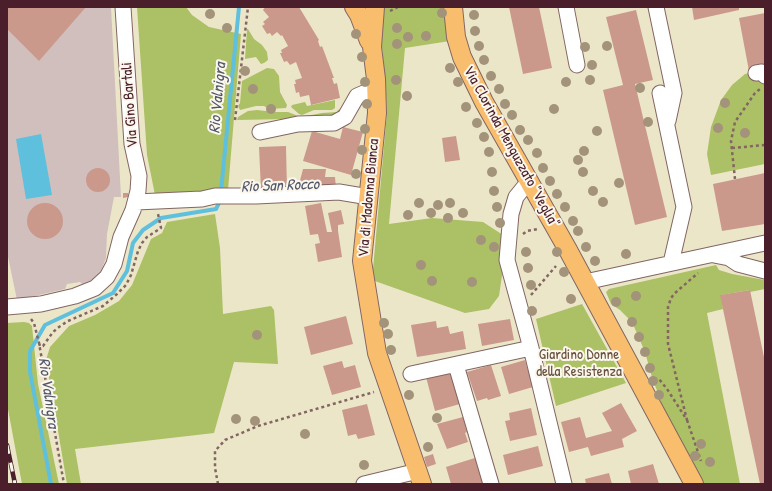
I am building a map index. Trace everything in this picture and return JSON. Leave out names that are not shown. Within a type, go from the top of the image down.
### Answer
[{"type":"main road","name":"Via di Madonna Bianca","points":[[354,7],[359,15],[372,47]]},
{"type":"main road","name":"Via di Madonna Bianca","points":[[375,7],[372,47],[377,92],[377,113],[362,261],[377,353],[420,477]]},
{"type":"main road","name":"Via Clorinda Menguzzato \"Veglia\"","points":[[453,7],[456,37],[462,57],[484,102],[585,282],[694,484]]},
{"type":"street","name":"Via Gino Bartali","points":[[7,307],[48,303],[75,296],[95,288],[107,277],[114,264],[121,237],[136,202],[139,176],[132,144],[123,7]]},
{"type":"street","points":[[566,7],[577,65]]},
{"type":"street","points":[[656,7],[674,93],[667,127]]},
{"type":"street","points":[[260,132],[298,124],[334,123],[344,116],[357,96],[364,93],[377,92]]},
{"type":"street","points":[[660,93],[684,208],[671,264]]},
{"type":"street","points":[[529,181],[516,197],[513,208],[507,260],[531,348],[564,484]]},
{"type":"street","points":[[136,202],[202,199],[215,196],[256,196],[339,192],[368,197]]},
{"type":"street","points":[[585,282],[765,243]]},
{"type":"street","points":[[711,255],[729,258],[738,264],[765,271]]},
{"type":"street","points":[[411,374],[531,348]]},
{"type":"street","points":[[456,365],[491,484]]},
{"type":"street","points":[[364,484],[420,477]]},
{"type":"path","points":[[235,120],[248,7]]},
{"type":"path","points":[[735,180],[731,141],[735,122],[755,93],[762,78]]},
{"type":"path","points":[[732,148],[765,145]]},
{"type":"path","points":[[158,214],[161,226]]},
{"type":"path","points":[[519,240],[523,234],[528,231],[538,228],[543,230]]},
{"type":"path","points":[[520,308],[556,266]]},
{"type":"path","points":[[700,271],[675,292],[671,298],[668,307],[668,344],[687,420],[701,463]]},
{"type":"path","points":[[35,326],[64,484]]},
{"type":"path","points":[[649,380],[653,378],[659,380],[667,389],[687,420]]},
{"type":"path","points":[[218,484],[215,468],[215,451],[225,440],[258,426],[390,387]]},
{"type":"shaded area","points":[[7,7],[111,7],[121,197],[114,197],[107,234],[106,258],[101,271],[92,280],[82,284],[80,282],[67,284],[65,289],[17,300],[7,252]]},
{"type":"green space","points":[[137,7],[186,7],[192,15],[209,27],[241,34],[228,190],[155,195],[147,155]]},
{"type":"green space","points":[[380,7],[447,7],[450,41],[405,48],[389,224],[432,218],[483,222],[503,235],[505,255],[499,296],[489,309],[465,313],[372,280],[387,113],[380,27]]},
{"type":"green space","points":[[247,29],[254,39],[262,45],[267,52],[268,60],[264,63],[261,64],[256,57],[245,59]]},
{"type":"green space","points":[[267,68],[274,69],[279,76],[280,92],[287,105],[286,108],[269,109],[264,106],[256,106],[240,110],[238,106],[240,103],[242,81]]},
{"type":"green space","points":[[765,70],[765,164],[711,175],[707,154],[711,127],[721,100],[732,85],[745,74]]},
{"type":"green space","points":[[335,100],[335,108],[332,110],[314,110],[302,115],[291,107],[292,105],[305,102],[307,106]]},
{"type":"green space","points":[[342,108],[337,118],[237,120],[238,117],[248,111],[257,110],[288,112],[301,117],[337,112]]},
{"type":"green space","points":[[215,214],[220,248],[223,314],[271,306],[274,310],[278,364],[234,362],[214,433],[75,449],[81,484],[67,484],[46,360],[50,347],[69,326],[95,315],[119,301],[132,285],[151,239],[162,233],[167,222]]},
{"type":"green space","points":[[716,265],[719,270],[732,274],[765,280],[765,289],[721,295],[723,309],[707,313],[740,484],[702,484],[662,407],[645,352],[632,322],[620,310],[611,304],[606,292],[609,289]]},
{"type":"green space","name":"Giardino Donne della Resistenza","points":[[582,304],[626,383],[556,406],[536,319]]},
{"type":"green space","points":[[7,323],[29,323],[32,326],[38,384],[59,484],[22,484],[7,404]]},
{"type":"water","points":[[41,134],[52,195],[26,199],[16,139]]},
{"type":"building","points":[[7,7],[86,7],[39,61],[7,29]]},
{"type":"building","points":[[265,7],[299,7],[319,40],[320,47],[322,46],[334,78],[332,78],[334,84],[337,83],[340,98],[311,105],[309,95],[300,97],[299,92],[296,93],[294,84],[296,84],[295,80],[302,78],[296,62],[290,65],[287,61],[284,62],[280,53],[282,53],[281,50],[288,46],[282,35],[281,36],[277,32],[272,36],[270,33],[267,34],[262,26],[265,24],[263,22],[269,17],[263,10]]},
{"type":"building","points":[[509,7],[539,7],[552,68],[523,74]]},
{"type":"building","points":[[692,7],[739,7],[739,10],[694,20]]},
{"type":"building","points":[[636,10],[653,80],[635,84],[667,217],[635,225],[603,90],[623,85],[606,17]]},
{"type":"building","points":[[765,13],[765,68],[749,71],[739,18]]},
{"type":"building","points":[[343,127],[363,132],[351,175],[303,161],[312,131],[340,139]]},
{"type":"building","points":[[456,136],[460,160],[445,162],[442,138]]},
{"type":"building","points":[[286,146],[287,190],[261,191],[259,147]]},
{"type":"building","points":[[98,168],[107,171],[110,180],[107,189],[98,192],[89,189],[86,180],[89,171]]},
{"type":"building","points":[[303,169],[326,169],[325,177],[335,177],[336,188],[297,192]]},
{"type":"building","points":[[765,173],[765,224],[722,231],[713,184]]},
{"type":"building","points":[[123,193],[128,193],[128,197],[123,198]]},
{"type":"building","points":[[45,203],[58,208],[63,221],[58,234],[45,239],[32,234],[27,221],[32,208]]},
{"type":"building","points":[[321,203],[327,232],[332,232],[328,213],[341,210],[344,224],[338,225],[342,257],[318,262],[315,244],[320,243],[318,234],[310,235],[305,206]]},
{"type":"building","points":[[750,290],[765,362],[765,484],[760,484],[720,295]]},
{"type":"building","points":[[346,316],[353,344],[311,355],[304,327]]},
{"type":"building","points":[[510,319],[514,340],[482,346],[478,324]]},
{"type":"building","points":[[436,321],[437,328],[448,326],[450,334],[463,331],[466,349],[417,357],[411,325]]},
{"type":"building","points":[[525,360],[533,387],[509,394],[501,367]]},
{"type":"building","points":[[342,361],[344,368],[355,365],[361,387],[332,395],[323,366]]},
{"type":"building","points":[[491,365],[501,396],[488,400],[487,398],[477,401],[467,372]]},
{"type":"building","points":[[451,370],[460,404],[435,411],[426,377]]},
{"type":"building","points":[[621,403],[637,431],[622,439],[624,447],[591,456],[588,447],[569,452],[561,422],[580,417],[586,438],[612,431],[602,413]]},
{"type":"building","points":[[367,404],[375,435],[358,439],[356,434],[348,436],[342,410]]},
{"type":"building","points":[[531,408],[537,435],[510,441],[505,421],[510,420],[509,413]]},
{"type":"building","points":[[463,417],[468,442],[447,449],[437,424]]},
{"type":"building","points":[[538,446],[543,466],[508,475],[503,455]]},
{"type":"building","points":[[433,454],[436,464],[427,467],[424,457]]},
{"type":"building","points":[[478,457],[485,482],[478,484],[451,484],[446,467]]},
{"type":"building","points":[[653,464],[659,484],[631,484],[628,471]]},
{"type":"building","points":[[609,473],[612,484],[586,484],[585,479]]},
{"type":"waterway","name":"Rio Valnigra","points":[[221,191],[239,7]]},
{"type":"waterway","name":"Rio Valnigra","points":[[51,484],[30,372],[30,351],[45,325],[113,293],[127,271],[133,243],[143,230],[161,218],[216,209],[220,201],[223,201]]},
{"type":"railway","points":[[7,445],[15,484]]},
{"type":"water label","name":"Rio San Rocco","points":[[280,186]]}]
